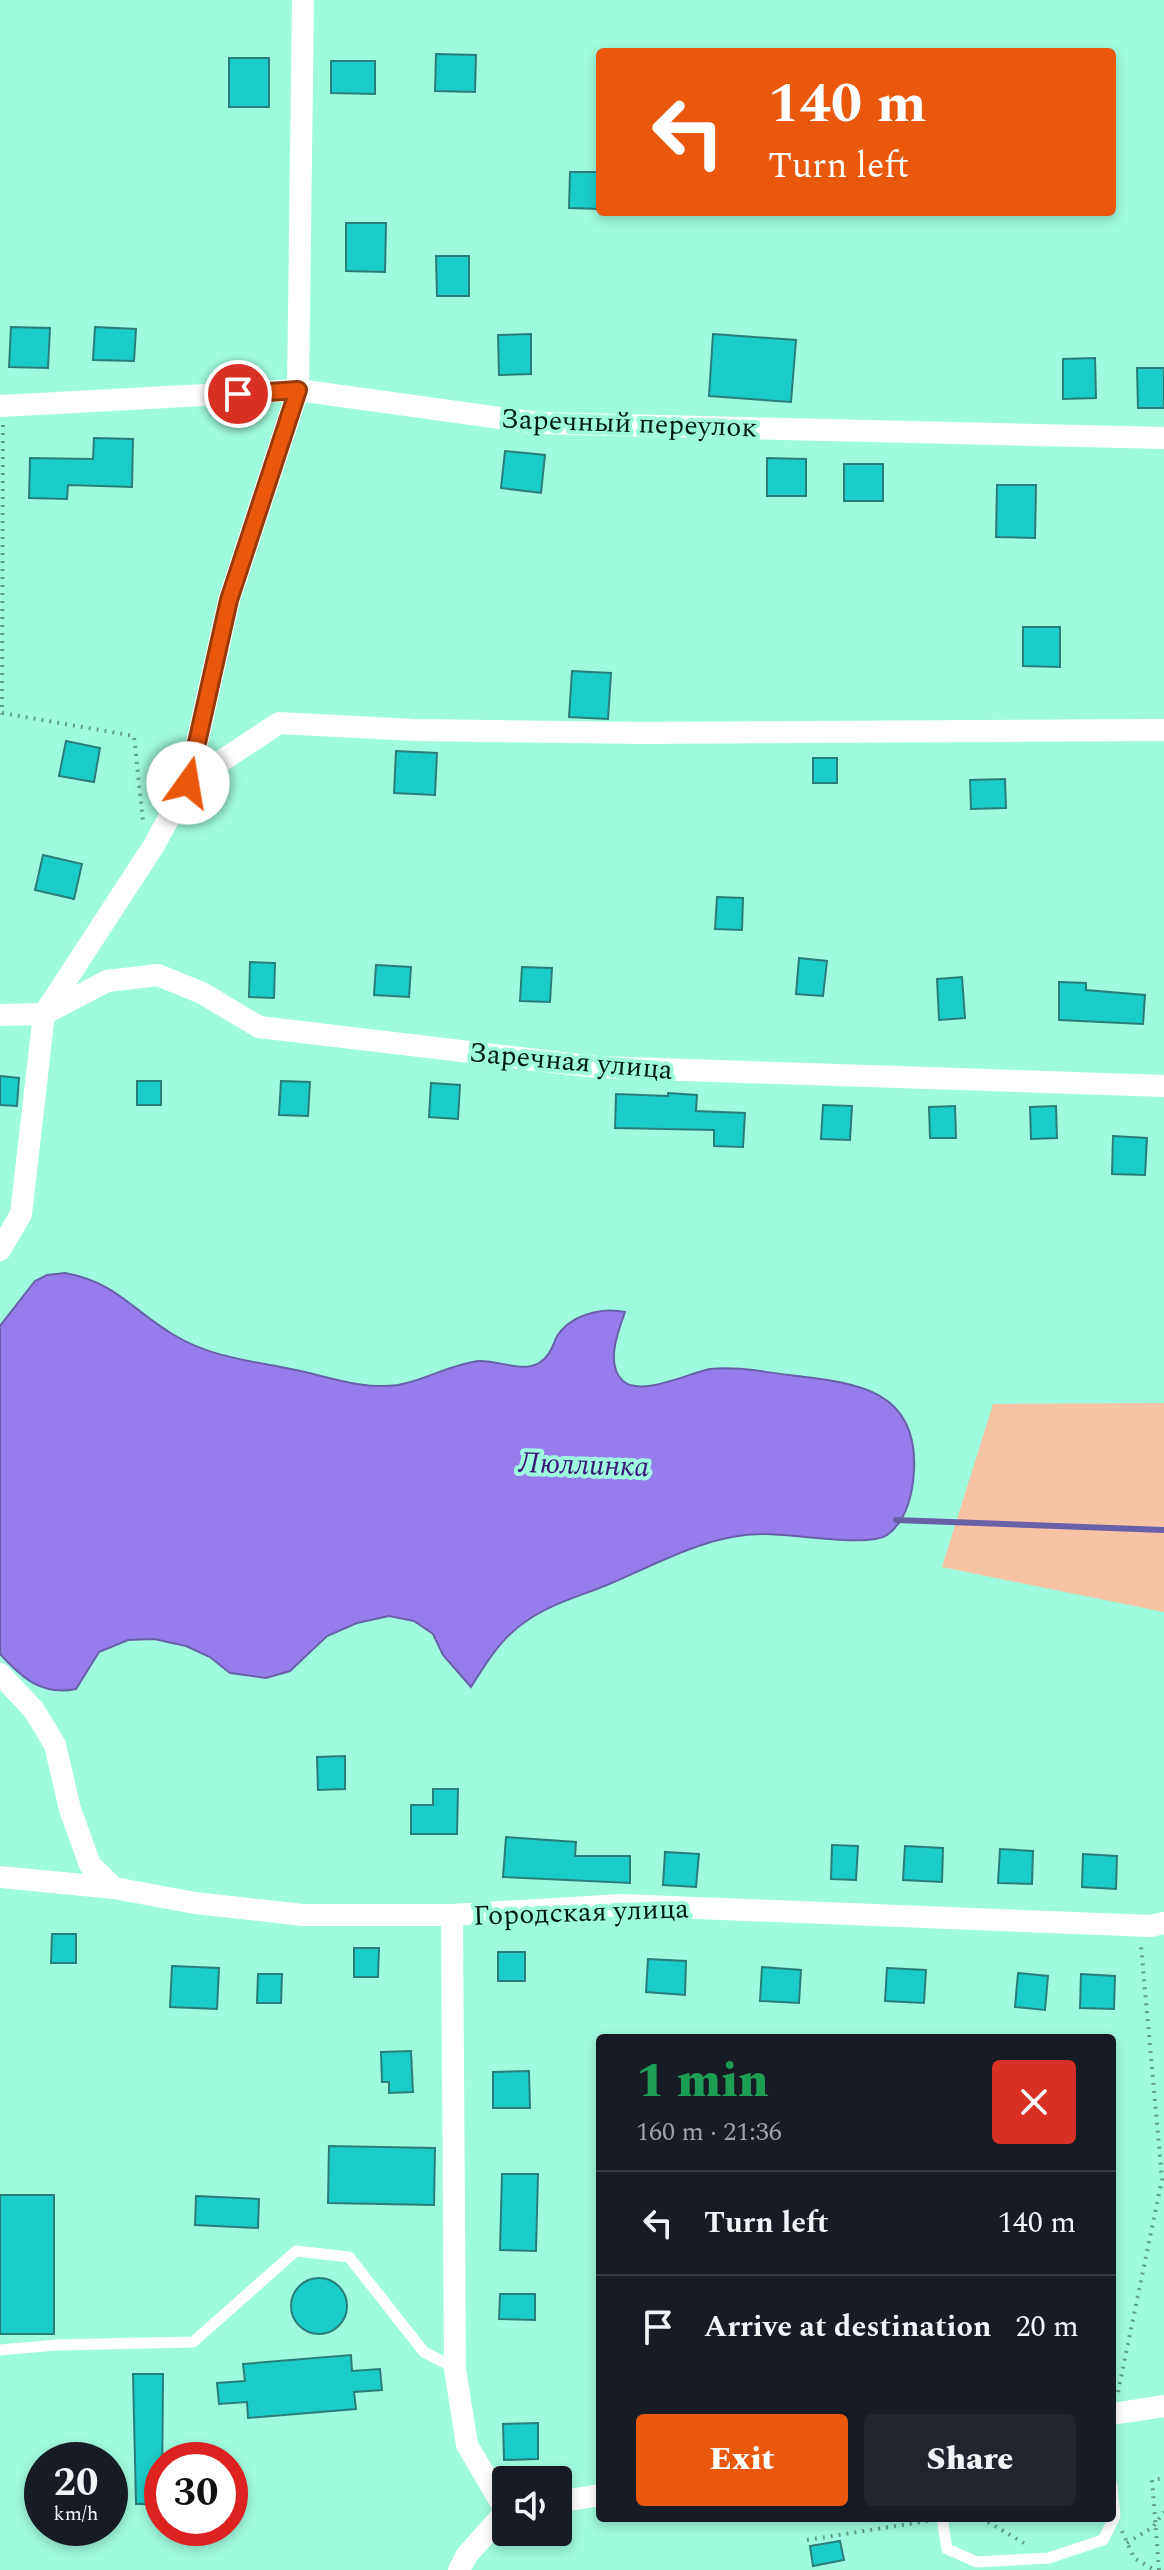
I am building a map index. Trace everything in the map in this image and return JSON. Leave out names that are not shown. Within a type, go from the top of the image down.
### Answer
[{"type":"street","points":[[0,1250],[21,1214],[44,1014],[147,856],[188,783],[229,600],[298,390],[303,0]]},
{"type":"street","name":"Заречный переулок","points":[[2,406],[298,390],[537,423],[1164,438]]},
{"type":"street","points":[[188,783],[279,723],[414,730],[643,733],[1164,730]]},
{"type":"street","name":"Заречная улица","points":[[0,1015],[44,1014],[107,981],[158,975],[202,993],[259,1027],[596,1067],[1164,1086]]},
{"type":"street","points":[[0,1674],[34,1710],[55,1745],[70,1809],[90,1865],[114,1888]]},
{"type":"street","name":"Городская улица","points":[[0,1877],[114,1888],[195,1903],[303,1915],[452,1915],[622,1905],[1139,1925],[1164,1923]]},
{"type":"street","points":[[452,1915],[455,2369],[467,2445],[492,2487]]},
{"type":"street","points":[[1116,2413],[1164,2406]]},
{"type":"street","points":[[572,2500],[596,2496]]},
{"type":"street","points":[[459,2570],[467,2555],[492,2527]]},
{"type":"lane","points":[[0,2350],[56,2345],[193,2342],[296,2251],[349,2257],[424,2352],[455,2369]]},
{"type":"lane","points":[[943,2522],[947,2549],[977,2562],[1050,2564],[1103,2540],[1112,2522]]},
{"type":"path","points":[[2,406],[2,713],[134,736],[147,856]]},
{"type":"path","points":[[1116,2395],[1162,2179],[1139,1925]]},
{"type":"path","points":[[1157,2570],[1152,2480],[1164,2478]]},
{"type":"path","points":[[1127,2543],[1155,2524],[1164,2512]]},
{"type":"path","points":[[1116,2518],[1134,2558],[1157,2570]]},
{"type":"path","points":[[807,2540],[917,2522]]},
{"type":"path","points":[[987,2522],[1050,2564]]},
{"type":"shaded area","points":[[1164,1403],[1164,1612],[942,1567],[993,1404]]},
{"type":"water","points":[[65,1273],[111,1290],[159,1326],[203,1349],[372,1386],[408,1383],[479,1361],[532,1366],[545,1358],[562,1330],[577,1318],[596,1312],[625,1312],[614,1357],[618,1374],[631,1385],[653,1385],[710,1369],[730,1368],[836,1382],[877,1394],[893,1406],[905,1421],[912,1442],[914,1470],[910,1497],[900,1522],[887,1535],[877,1539],[762,1534],[722,1539],[682,1552],[555,1605],[516,1628],[471,1687],[443,1655],[433,1634],[414,1621],[389,1616],[357,1623],[327,1636],[290,1671],[266,1678],[230,1673],[210,1657],[186,1646],[154,1639],[128,1640],[99,1652],[76,1689],[53,1690],[34,1683],[16,1671],[0,1654],[0,1326],[35,1281],[47,1275]]},
{"type":"building","points":[[436,54],[476,55],[475,92],[435,91]]},
{"type":"building","points":[[229,58],[269,58],[269,107],[229,107]]},
{"type":"building","points":[[331,61],[375,61],[375,94],[331,93]]},
{"type":"building","points":[[570,172],[596,172],[596,209],[569,208]]},
{"type":"building","points":[[346,223],[386,223],[385,272],[346,271]]},
{"type":"building","points":[[436,256],[469,256],[469,296],[437,296]]},
{"type":"building","points":[[11,327],[50,328],[48,368],[9,367]]},
{"type":"building","points":[[95,327],[136,329],[134,361],[93,360]]},
{"type":"building","points":[[531,334],[531,374],[499,375],[498,335]]},
{"type":"building","points":[[713,334],[796,340],[791,402],[709,396]]},
{"type":"building","points":[[1095,358],[1096,398],[1063,399],[1063,359]]},
{"type":"building","points":[[1137,368],[1164,368],[1164,408],[1138,408]]},
{"type":"building","points":[[94,438],[133,439],[132,487],[68,485],[67,499],[29,498],[30,458],[93,459]]},
{"type":"building","points":[[505,451],[545,455],[541,493],[501,488]]},
{"type":"building","points":[[767,458],[806,459],[806,496],[767,496]]},
{"type":"building","points":[[844,464],[883,464],[883,501],[844,501]]},
{"type":"building","points":[[997,485],[1036,485],[1035,538],[996,537]]},
{"type":"building","points":[[1023,627],[1060,627],[1060,667],[1023,666]]},
{"type":"building","points":[[572,671],[611,673],[608,719],[569,717]]},
{"type":"building","points":[[66,741],[100,748],[94,782],[59,776]]},
{"type":"building","points":[[396,751],[437,753],[435,795],[394,793]]},
{"type":"building","points":[[813,758],[837,758],[837,783],[813,783]]},
{"type":"building","points":[[1005,779],[1006,808],[971,809],[970,780]]},
{"type":"building","points":[[43,855],[82,864],[74,899],[35,890]]},
{"type":"building","points":[[717,897],[743,898],[742,930],[715,929]]},
{"type":"building","points":[[799,958],[827,961],[823,996],[796,994]]},
{"type":"building","points":[[250,962],[275,963],[274,998],[249,997]]},
{"type":"building","points":[[376,965],[411,967],[409,997],[374,995]]},
{"type":"building","points":[[522,967],[552,968],[550,1002],[520,1001]]},
{"type":"building","points":[[962,977],[965,1018],[939,1020],[937,979]]},
{"type":"building","points":[[1059,982],[1086,983],[1086,990],[1145,995],[1143,1024],[1059,1020]]},
{"type":"building","points":[[0,1076],[19,1078],[17,1106],[0,1105]]},
{"type":"building","points":[[137,1081],[161,1081],[161,1105],[137,1105]]},
{"type":"building","points":[[281,1081],[310,1082],[308,1116],[279,1115]]},
{"type":"building","points":[[431,1083],[460,1085],[458,1119],[429,1117]]},
{"type":"building","points":[[668,1093],[697,1095],[696,1111],[745,1113],[743,1147],[714,1146],[714,1130],[615,1128],[616,1094],[668,1096]]},
{"type":"building","points":[[823,1105],[852,1106],[850,1140],[821,1139]]},
{"type":"building","points":[[955,1106],[956,1138],[930,1138],[929,1107]]},
{"type":"building","points":[[1056,1106],[1057,1138],[1031,1139],[1030,1107]]},
{"type":"building","points":[[1113,1136],[1147,1138],[1145,1175],[1112,1174]]},
{"type":"building","points":[[345,1756],[345,1789],[318,1790],[317,1757]]},
{"type":"building","points":[[433,1789],[458,1789],[457,1834],[411,1834],[411,1805],[433,1805]]},
{"type":"building","points":[[506,1837],[576,1842],[575,1856],[630,1856],[630,1883],[503,1877]]},
{"type":"building","points":[[832,1845],[858,1846],[856,1880],[831,1879]]},
{"type":"building","points":[[905,1846],[943,1848],[942,1882],[903,1880]]},
{"type":"building","points":[[1000,1849],[1033,1851],[1032,1884],[998,1883]]},
{"type":"building","points":[[665,1852],[699,1854],[696,1887],[663,1885]]},
{"type":"building","points":[[1083,1854],[1117,1856],[1116,1889],[1082,1887]]},
{"type":"building","points":[[52,1934],[76,1934],[76,1963],[51,1963]]},
{"type":"building","points":[[354,1948],[379,1948],[378,1977],[354,1977]]},
{"type":"building","points":[[498,1952],[525,1952],[525,1981],[498,1981]]},
{"type":"building","points":[[648,1959],[686,1961],[685,1995],[646,1992]]},
{"type":"building","points":[[172,1966],[219,1968],[217,2009],[170,2007]]},
{"type":"building","points":[[762,1967],[801,1970],[799,2003],[760,2001]]},
{"type":"building","points":[[887,1968],[926,1970],[924,2003],[885,2001]]},
{"type":"building","points":[[1018,1973],[1048,1976],[1045,2010],[1015,2007]]},
{"type":"building","points":[[258,1974],[282,1974],[281,2003],[257,2003]]},
{"type":"building","points":[[1081,1974],[1115,1976],[1114,2009],[1080,2008]]},
{"type":"building","points":[[411,2051],[413,2092],[389,2093],[389,2082],[382,2082],[381,2052]]},
{"type":"building","points":[[529,2071],[530,2108],[493,2108],[493,2072]]},
{"type":"building","points":[[329,2146],[435,2148],[434,2205],[328,2203]]},
{"type":"building","points":[[502,2174],[538,2174],[536,2251],[500,2250]]},
{"type":"building","points":[[0,2195],[54,2195],[54,2334],[0,2334]]},
{"type":"building","points":[[196,2196],[259,2199],[258,2228],[195,2225]]},
{"type":"building","points":[[319,2278],[339,2286],[347,2306],[339,2326],[319,2334],[299,2326],[291,2306],[299,2286]]},
{"type":"building","points":[[500,2294],[535,2294],[535,2320],[499,2319]]},
{"type":"building","points":[[351,2355],[352,2371],[380,2369],[382,2390],[354,2392],[356,2409],[248,2418],[247,2402],[219,2404],[217,2383],[245,2381],[243,2364]]},
{"type":"building","points":[[133,2374],[163,2374],[162,2442],[144,2442],[144,2504],[136,2504]]},
{"type":"building","points":[[538,2423],[538,2459],[504,2460],[503,2424]]},
{"type":"building","points":[[840,2541],[844,2560],[813,2566],[810,2546]]},
{"type":"waterway","name":"Люллинка","points":[[896,1520],[1164,1530]]},
{"type":"route","points":[[188,783],[229,600],[298,390],[238,394]]}]
